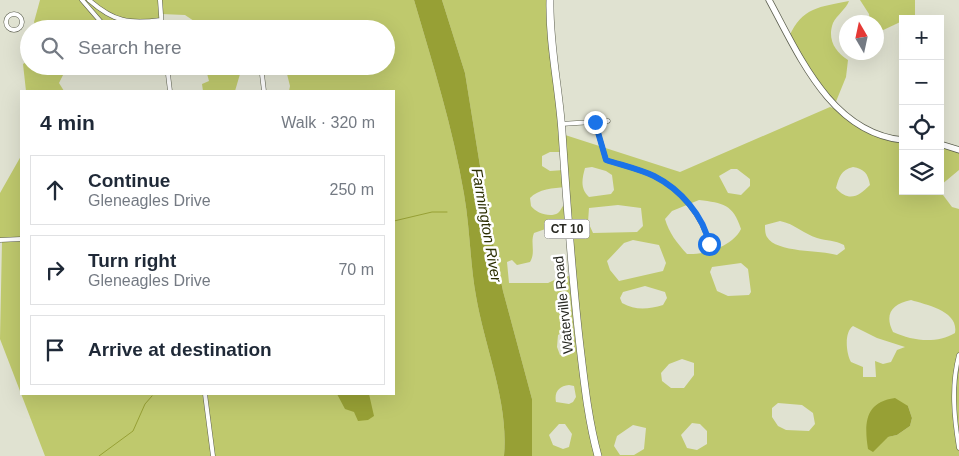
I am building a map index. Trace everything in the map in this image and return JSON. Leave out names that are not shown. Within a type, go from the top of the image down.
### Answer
[{"type":"highway","name":"Waterville Road","points":[[550,0],[549,33],[561,124],[567,228],[576,314],[590,428],[598,456]]},
{"type":"street","points":[[82,0],[99,20]]},
{"type":"street","points":[[89,0],[106,14],[121,20]]},
{"type":"street","points":[[160,0],[161,20]]},
{"type":"street","points":[[769,0],[804,67],[817,84],[859,125],[883,137],[899,139]]},
{"type":"street","points":[[6,24],[8,17],[12,14],[20,16],[22,20]]},
{"type":"street","points":[[6,24],[10,28],[18,28],[20,24]]},
{"type":"street","points":[[0,25],[6,24]]},
{"type":"street","points":[[168,75],[170,90]]},
{"type":"street","points":[[262,75],[264,90]]},
{"type":"street","points":[[561,124],[608,121]]},
{"type":"street","points":[[595,122],[606,160],[654,176],[672,188],[693,209],[707,234],[709,244]]},
{"type":"street","points":[[944,145],[959,150]]},
{"type":"street","points":[[0,240],[20,239]]},
{"type":"street","points":[[959,355],[954,382],[954,418],[959,448]]},
{"type":"street","points":[[205,395],[213,456]]},
{"type":"shaded area","points":[[40,0],[414,0],[442,97],[459,169],[466,207],[476,296],[500,396],[505,436],[504,456],[45,456],[21,395],[395,395],[395,90],[289,90],[287,75],[395,75],[395,20],[192,20],[185,15],[161,14],[161,20],[35,20]]},
{"type":"shaded area","points":[[442,0],[550,0],[562,134],[680,172],[830,107],[844,112],[859,125],[899,139],[899,195],[943,195],[952,207],[959,209],[959,456],[532,456],[532,399],[503,291],[490,228],[465,73]],"holes":[[[550,152],[563,152],[564,170],[550,171],[542,166],[542,156]],[[592,167],[612,175],[614,190],[611,194],[589,197],[584,191],[582,184],[585,168]],[[853,167],[865,172],[870,185],[858,195],[850,197],[841,193],[836,188],[843,172]],[[731,169],[737,169],[750,179],[750,186],[741,195],[728,193],[719,176]],[[565,187],[566,204],[558,213],[547,215],[540,213],[531,206],[530,198],[533,195],[542,191]],[[699,200],[715,202],[731,210],[741,229],[725,245],[702,253],[687,254],[674,238],[665,219],[672,211]],[[618,205],[641,208],[643,226],[637,232],[593,233],[588,222],[589,208]],[[780,221],[817,238],[841,243],[845,249],[837,255],[779,246],[767,237],[765,225]],[[554,226],[567,227],[572,276],[563,276],[548,283],[509,283],[507,262],[512,260],[517,265],[530,262],[533,255],[534,233]],[[633,240],[659,245],[666,263],[663,271],[619,281],[610,270],[607,261],[624,243]],[[741,263],[748,269],[751,292],[749,295],[728,296],[717,291],[710,272],[712,267]],[[645,286],[665,292],[667,298],[663,305],[653,308],[637,308],[622,303],[620,298],[623,292]],[[911,300],[941,310],[952,319],[955,325],[955,333],[940,339],[924,340],[908,338],[893,332],[890,326],[890,315],[899,304]],[[853,326],[877,338],[905,347],[897,350],[891,362],[883,364],[875,361],[876,377],[863,377],[863,367],[851,362],[847,338]],[[568,332],[572,345],[570,351],[565,356],[560,355],[557,347],[558,335]],[[682,359],[694,363],[694,375],[684,388],[671,388],[662,381],[661,373],[669,364]],[[565,386],[574,386],[576,397],[569,404],[556,402],[557,392]],[[778,403],[802,405],[813,413],[815,424],[809,431],[786,430],[778,426],[772,417],[772,408]],[[908,406],[912,418],[910,426],[897,435],[888,437]],[[692,423],[700,424],[707,431],[707,444],[697,450],[687,448],[681,435]],[[559,424],[565,424],[572,434],[569,447],[563,449],[553,445],[549,435]],[[633,425],[646,428],[644,449],[634,455],[620,455],[614,446],[617,436]]]},
{"type":"shaded area","points":[[860,0],[915,0],[915,15],[899,15],[899,23],[884,30],[884,15],[869,14]]},
{"type":"shaded area","points":[[849,1],[833,23],[831,29],[833,44],[839,53],[839,60],[848,60],[846,77],[835,104],[817,84],[789,37],[794,27],[806,14],[821,7]]},
{"type":"shaded area","points":[[24,75],[63,75],[59,83],[63,90],[26,90]]},
{"type":"shaded area","points":[[207,75],[240,75],[235,90],[203,90],[202,84],[209,81]]},
{"type":"shaded area","points":[[944,145],[959,150],[959,170],[944,182]]},
{"type":"shaded area","points":[[20,158],[20,239],[0,240],[0,193]]},
{"type":"shaded area","points":[[20,241],[20,391],[0,339],[2,242]]},
{"type":"water","name":"Farmington River","points":[[414,0],[442,0],[465,73],[490,228],[503,291],[532,399],[532,456],[504,456],[505,436],[500,396],[476,296],[466,207],[459,169],[442,97]]},
{"type":"water","points":[[338,395],[369,395],[374,416],[368,420],[358,421],[354,412],[345,409]]},
{"type":"water","points":[[895,398],[908,406],[912,418],[910,426],[897,435],[888,437],[873,452],[868,449],[866,431],[869,415],[878,404]]},
{"type":"waterway","points":[[395,221],[432,212],[447,212]]},
{"type":"waterway","points":[[99,456],[133,431],[145,404],[152,396]]},
{"type":"route","points":[[595,122],[606,160],[654,176],[672,188],[693,209],[707,234],[709,244]]}]
